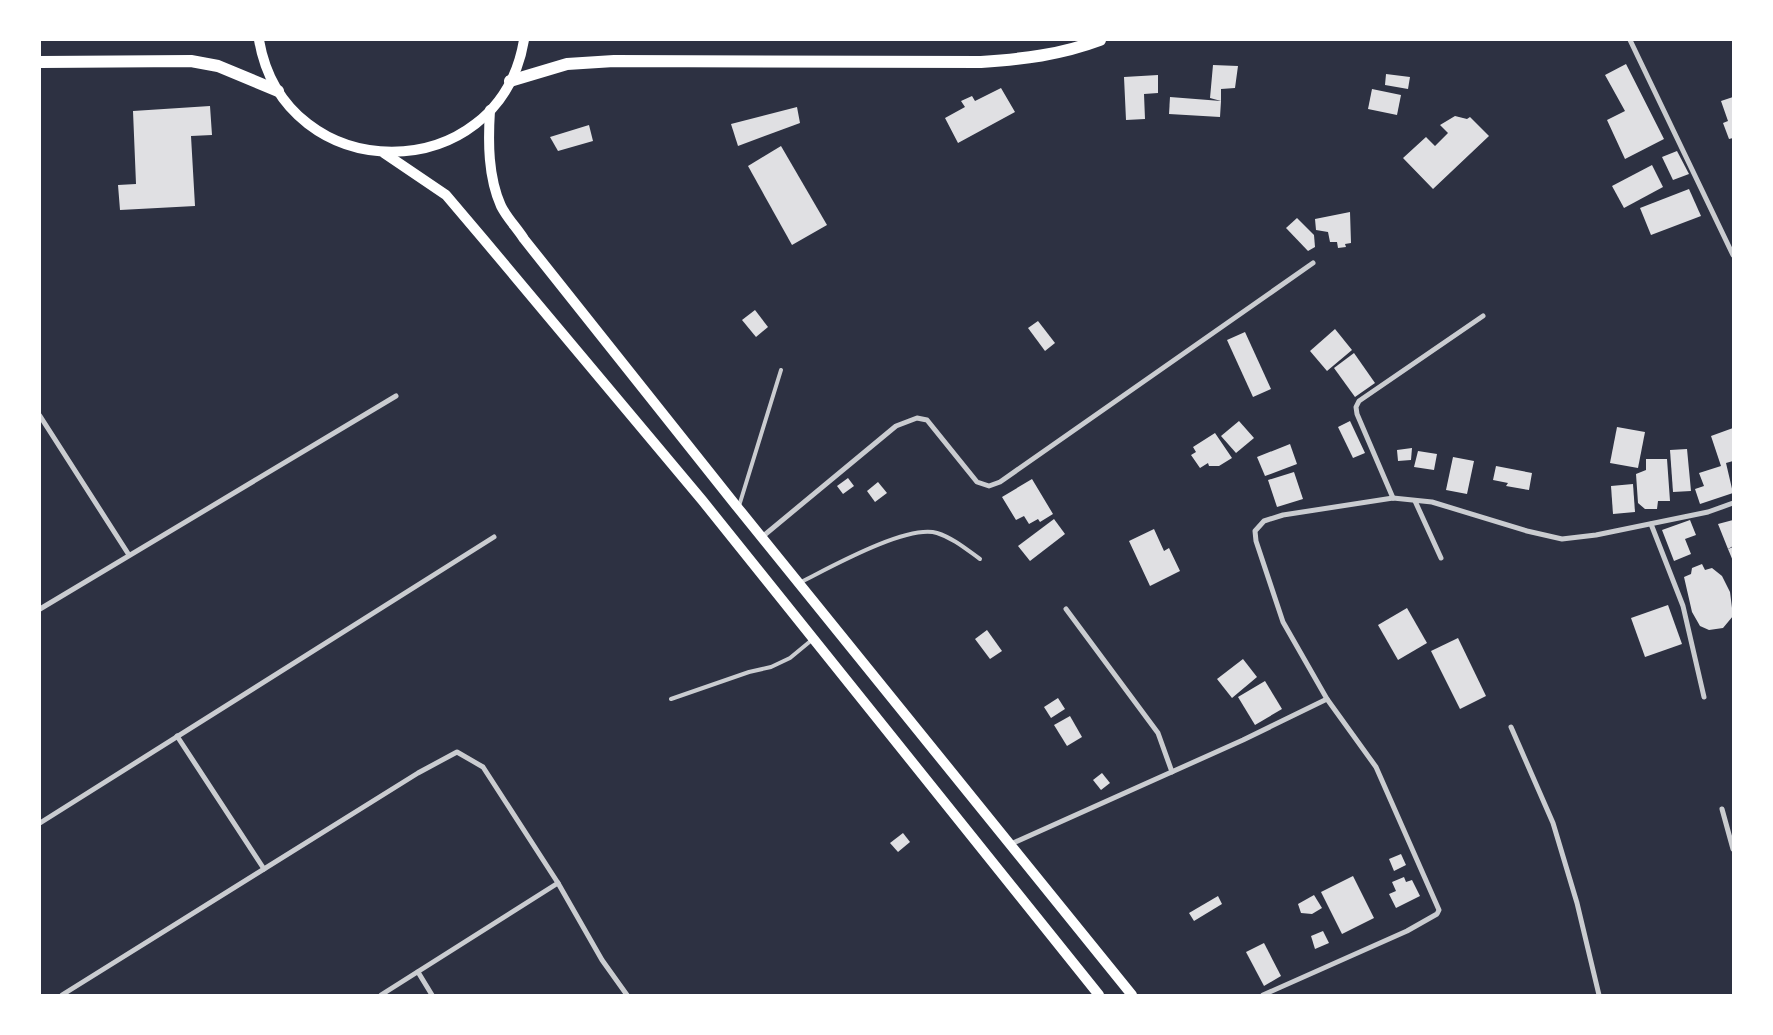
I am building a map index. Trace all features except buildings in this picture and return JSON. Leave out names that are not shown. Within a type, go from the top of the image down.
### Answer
[{"type":"main road","points":[[510,81],[567,64],[614,61],[981,62],[1025,59],[1070,51],[1100,40]]},
{"type":"main road","points":[[260,44],[267,70],[278,91],[300,118],[328,138],[350,147],[384,153],[419,150],[442,143],[462,132],[490,110],[510,81],[523,43]]},
{"type":"main road","points":[[40,62],[191,61],[218,66],[278,91]]},
{"type":"main road","points":[[490,110],[488,135],[493,184],[502,208],[762,538],[1132,995]]},
{"type":"main road","points":[[384,153],[446,195],[670,461],[1100,995]]},
{"type":"street","points":[[1630,40],[1733,255]]},
{"type":"street","points":[[762,538],[896,426],[917,418],[927,420],[977,482],[989,486],[1000,482],[1313,264]]},
{"type":"street","points":[[1393,498],[1357,414],[1356,406],[1359,401],[1483,316]]},
{"type":"street","points":[[40,609],[396,396]]},
{"type":"street","points":[[40,416],[129,556]]},
{"type":"street","points":[[1263,995],[1407,931],[1437,914],[1439,910],[1376,766],[1326,699],[1283,622],[1256,542],[1255,531],[1264,521],[1284,515],[1393,498],[1432,502],[1562,539],[1596,535],[1651,524],[1708,512],[1733,503]]},
{"type":"street","points":[[1415,501],[1441,558]]},
{"type":"street","points":[[1651,524],[1683,606],[1704,697]]},
{"type":"street","points":[[40,823],[494,537]]},
{"type":"street","points":[[1066,609],[1158,734],[1172,772]]},
{"type":"street","points":[[1010,844],[1172,772],[1326,699]]},
{"type":"street","points":[[1511,727],[1552,823],[1577,902],[1599,995]]},
{"type":"street","points":[[177,736],[264,869]]},
{"type":"street","points":[[62,995],[418,773],[456,752],[483,767],[558,883],[602,960],[627,995]]},
{"type":"street","points":[[1722,808],[1733,849]]},
{"type":"street","points":[[381,995],[558,883]]},
{"type":"street","points":[[418,972],[432,995]]},
{"type":"lane","points":[[738,508],[782,370]]},
{"type":"lane","points":[[799,583],[870,548],[900,537],[917,534],[935,532],[955,541],[980,559]]},
{"type":"lane","points":[[671,699],[790,658],[813,639]]}]
